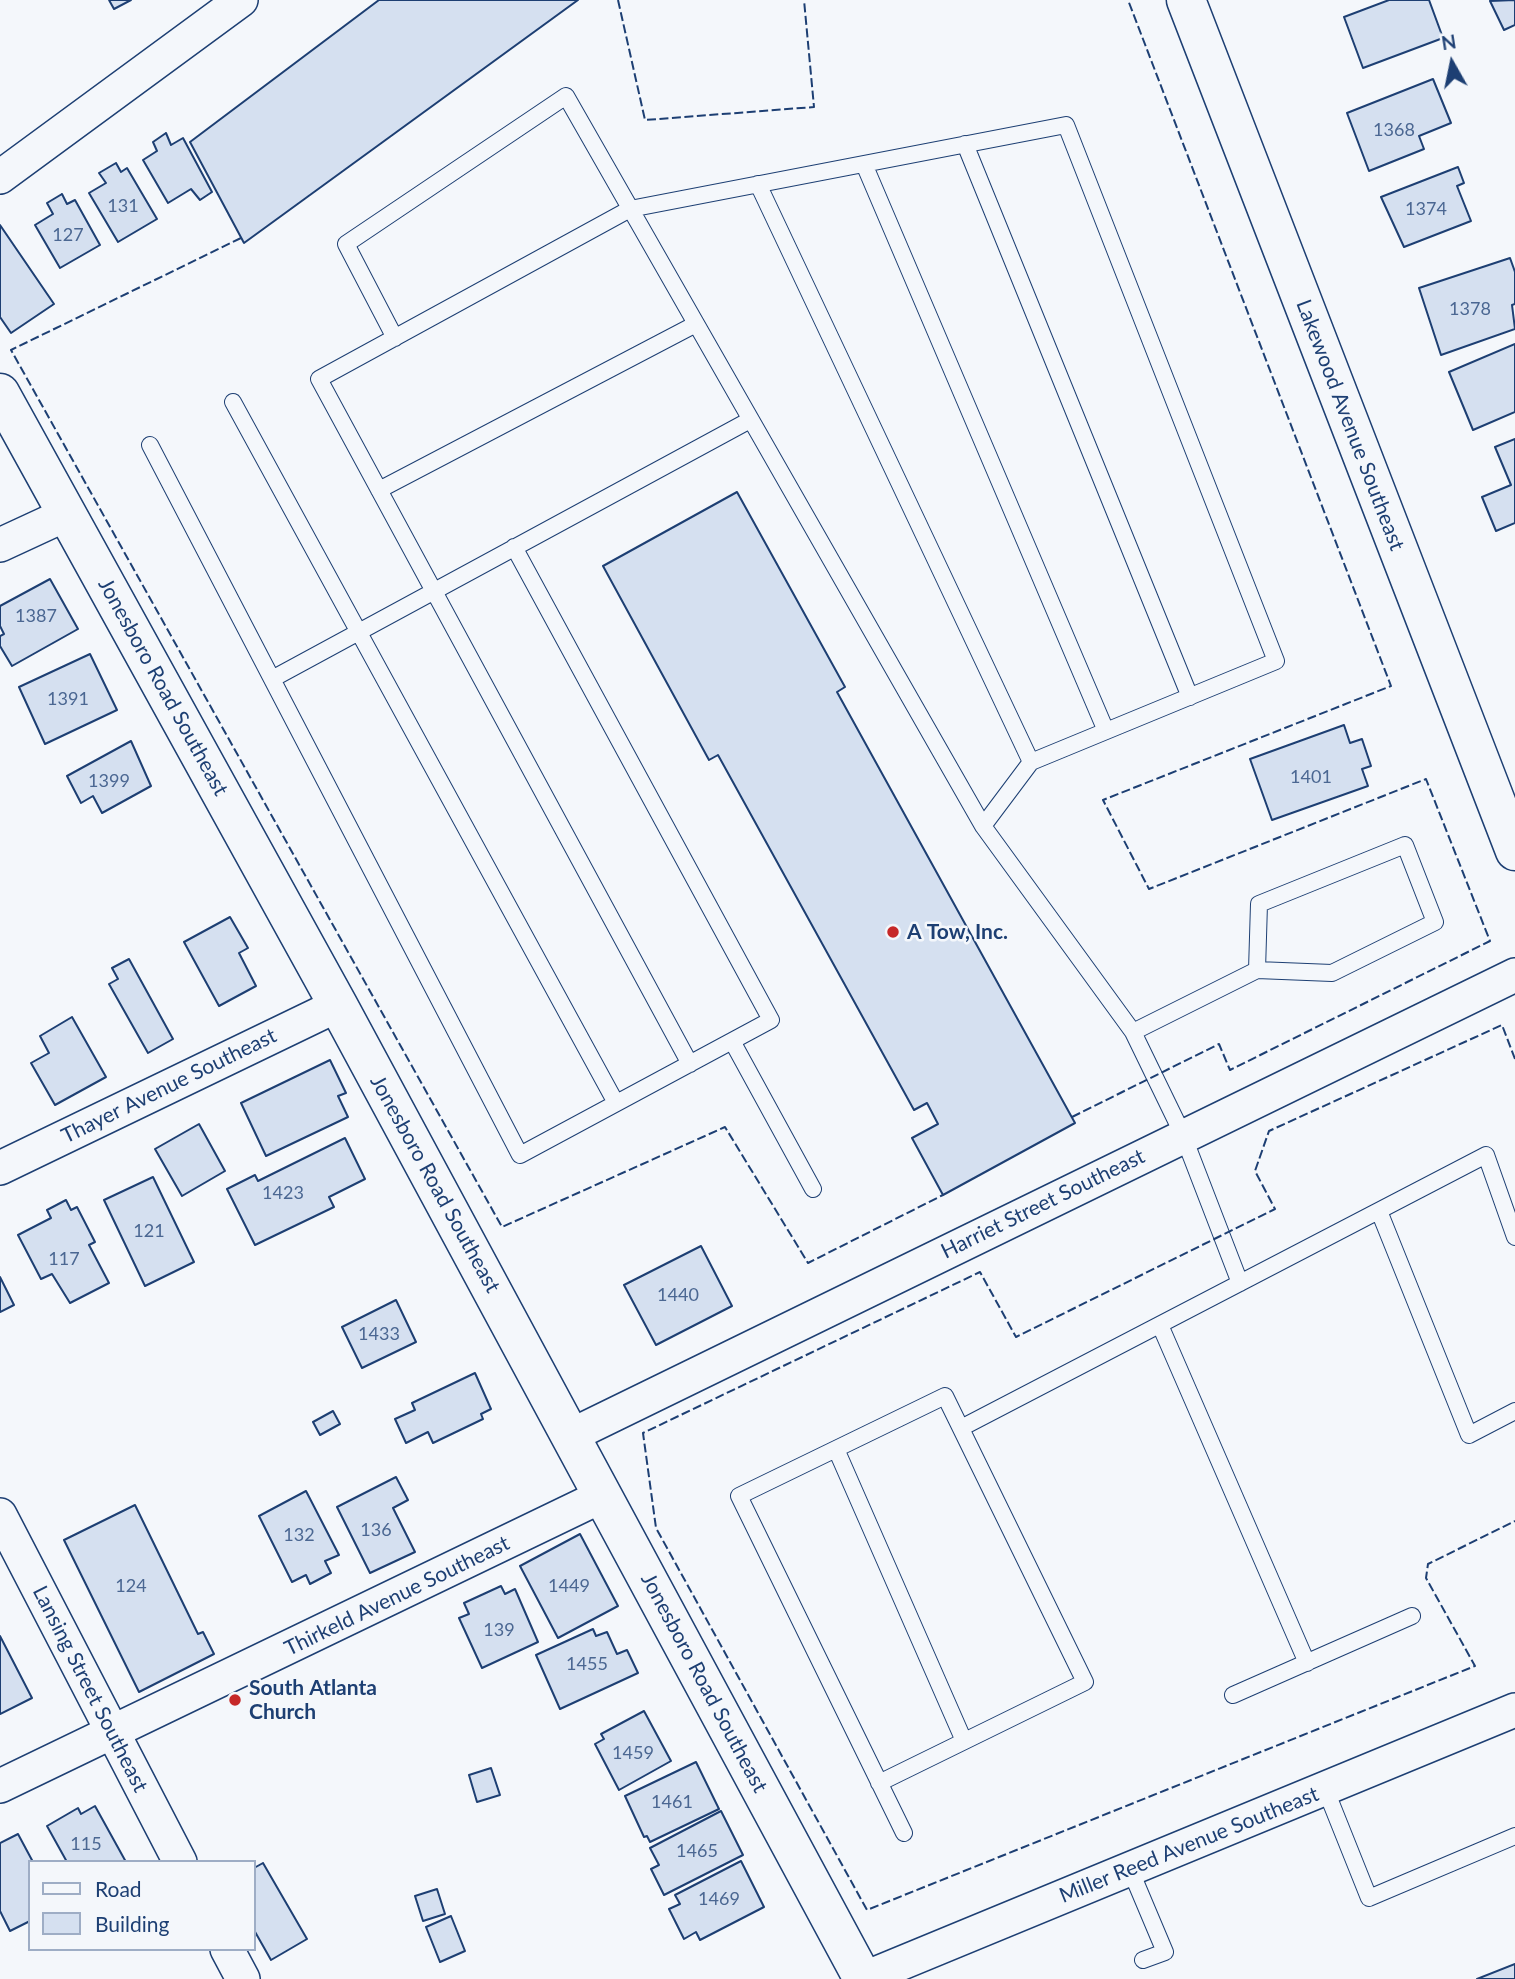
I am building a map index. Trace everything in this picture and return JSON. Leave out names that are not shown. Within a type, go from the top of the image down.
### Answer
[{"type":"main road","name":"Lakewood Avenue Southeast","points":[[1186,0],[1515,851]]},
{"type":"main road","name":"Jonesboro Road Southeast","points":[[0,393],[572,1434],[863,1979]]},
{"type":"street","points":[[0,177],[241,0]]},
{"type":"street","points":[[0,545],[67,514]]},
{"type":"street","name":"Harriet Street Southeast","points":[[572,1434],[1515,975]]},
{"type":"street","name":"Thayer Avenue Southeast","points":[[0,1168],[338,1005]]},
{"type":"street","name":"Thirkeld Avenue Southeast","points":[[0,1786],[604,1495]]},
{"type":"street","name":"Lansing Street Southeast","points":[[0,1515],[179,1860]]},
{"type":"street","name":"Miller Reed Avenue Southeast","points":[[863,1979],[1325,1788],[1513,1718]]},
{"type":"street","points":[[228,1951],[243,1979]]},
{"type":"lane","points":[[395,338],[346,244],[565,96],[982,826],[1133,1032],[1183,1136],[1240,1283]]},
{"type":"lane","points":[[690,1064],[319,379],[630,209],[1066,125],[1276,661],[1031,762],[982,826]]},
{"type":"lane","points":[[965,144],[1190,697]]},
{"type":"lane","points":[[864,164],[1106,731]]},
{"type":"lane","points":[[758,184],[1031,762]]},
{"type":"lane","points":[[379,490],[696,324]]},
{"type":"lane","points":[[233,402],[616,1104]]},
{"type":"lane","points":[[272,679],[750,420]]},
{"type":"lane","points":[[150,444],[520,1155],[771,1020],[514,547]]},
{"type":"lane","points":[[1133,1032],[1257,970],[1332,973],[1435,922],[1405,845],[1259,904],[1257,970]]},
{"type":"lane","points":[[732,1041],[813,1189]]},
{"type":"lane","points":[[961,1428],[1486,1155],[1515,1237]]},
{"type":"lane","points":[[1379,1211],[1469,1435],[1515,1412]]},
{"type":"lane","points":[[1160,1325],[1307,1663]]},
{"type":"lane","points":[[879,1783],[1085,1682],[946,1396],[739,1496],[879,1783],[904,1833]]},
{"type":"lane","points":[[836,1449],[964,1741]]},
{"type":"lane","points":[[1233,1695],[1412,1616]]},
{"type":"lane","points":[[1325,1788],[1368,1898],[1515,1836]]},
{"type":"lane","points":[[1130,1869],[1165,1952],[1143,1960]]},
{"type":"building","points":[[109,0],[131,0],[114,9]]},
{"type":"building","points":[[379,0],[578,0],[244,243],[190,142]]},
{"type":"building","points":[[1389,0],[1429,0],[1443,38],[1363,68],[1344,17]]},
{"type":"building","points":[[1515,0],[1515,25],[1504,30],[1490,1]]},
{"type":"building","points":[[1433,79],[1451,123],[1419,136],[1424,149],[1369,171],[1347,113]]},
{"type":"building","points":[[166,133],[171,145],[183,138],[212,192],[200,200],[191,189],[168,203],[143,160],[157,151],[153,142]]},
{"type":"building","points":[[116,163],[121,172],[127,168],[157,219],[118,242],[89,193],[106,183],[99,173]]},
{"type":"building","points":[[1458,167],[1464,183],[1457,186],[1471,221],[1404,247],[1381,197]]},
{"type":"building","points":[[62,194],[67,204],[75,200],[100,245],[60,268],[35,225],[53,214],[47,203]]},
{"type":"building","points":[[0,225],[54,304],[11,333],[0,317]]},
{"type":"building","points":[[1510,258],[1515,272],[1515,304],[1512,305],[1515,329],[1441,355],[1419,288]]},
{"type":"building","points":[[1515,344],[1515,412],[1473,430],[1449,372]]},
{"type":"building","points":[[1515,439],[1515,523],[1496,531],[1482,497],[1511,485],[1495,447]]},
{"type":"building","name":"A Tow, Inc.","points":[[737,492],[845,687],[837,692],[1075,1123],[943,1195],[912,1138],[938,1124],[927,1103],[914,1110],[718,755],[709,760],[603,566]]},
{"type":"building","points":[[50,579],[78,629],[12,666],[0,646],[0,636],[4,634],[0,626],[0,606]]},
{"type":"building","points":[[90,654],[117,710],[45,744],[19,687]]},
{"type":"building","points":[[1344,725],[1350,743],[1362,739],[1371,766],[1362,769],[1368,786],[1272,820],[1250,759]]},
{"type":"building","points":[[131,741],[151,786],[102,813],[93,796],[81,803],[67,776]]},
{"type":"building","points":[[230,917],[248,948],[239,953],[256,986],[219,1006],[184,942]]},
{"type":"building","points":[[129,959],[173,1039],[148,1053],[109,984],[118,979],[112,968]]},
{"type":"building","points":[[72,1017],[106,1077],[55,1105],[31,1063],[49,1053],[40,1036]]},
{"type":"building","points":[[330,1060],[346,1093],[338,1096],[348,1117],[266,1156],[241,1103]]},
{"type":"building","points":[[199,1124],[225,1171],[182,1196],[155,1149]]},
{"type":"building","points":[[345,1138],[365,1179],[329,1197],[334,1207],[255,1245],[227,1189],[255,1175],[258,1181]]},
{"type":"building","points":[[153,1177],[194,1262],[145,1286],[104,1200]]},
{"type":"building","points":[[66,1200],[71,1210],[77,1207],[95,1242],[89,1245],[109,1283],[70,1303],[52,1274],[41,1279],[18,1235],[51,1218],[47,1210]]},
{"type":"building","points":[[701,1246],[732,1306],[656,1345],[624,1285]]},
{"type":"building","points":[[0,1277],[14,1305],[0,1312]]},
{"type":"building","points":[[396,1300],[416,1342],[362,1368],[342,1327]]},
{"type":"building","points":[[475,1373],[491,1409],[481,1414],[483,1419],[433,1443],[428,1432],[406,1443],[395,1419],[415,1410],[412,1403]]},
{"type":"building","points":[[333,1411],[340,1424],[320,1435],[313,1422]]},
{"type":"building","points":[[396,1477],[408,1500],[393,1508],[415,1552],[370,1573],[337,1507]]},
{"type":"building","points":[[306,1491],[339,1555],[325,1561],[331,1573],[310,1584],[306,1575],[292,1582],[259,1516]]},
{"type":"building","points":[[135,1505],[198,1634],[203,1632],[214,1654],[139,1692],[64,1540]]},
{"type":"building","points":[[580,1534],[618,1606],[558,1638],[520,1566]]},
{"type":"building","points":[[501,1586],[505,1594],[515,1589],[538,1642],[482,1668],[459,1618],[469,1614],[464,1603]]},
{"type":"building","points":[[593,1629],[596,1636],[607,1632],[617,1654],[627,1650],[638,1673],[560,1709],[536,1655]]},
{"type":"building","points":[[0,1636],[32,1698],[0,1714]]},
{"type":"building","points":[[644,1711],[671,1761],[619,1790],[595,1744],[604,1739],[601,1734]]},
{"type":"building","points":[[696,1762],[719,1809],[650,1842],[647,1836],[644,1837],[625,1796]]},
{"type":"building","points":[[491,1768],[500,1795],[477,1802],[469,1775]]},
{"type":"building","points":[[95,1806],[125,1860],[66,1860],[47,1826],[78,1808],[81,1814]]},
{"type":"building","points":[[721,1811],[743,1855],[664,1895],[651,1869],[659,1865],[650,1848]]},
{"type":"building","points":[[18,1834],[32,1860],[28,1860],[28,1922],[10,1931],[0,1911],[0,1843]]},
{"type":"building","points":[[741,1861],[764,1907],[700,1940],[696,1932],[684,1939],[669,1909],[680,1904],[675,1895]]},
{"type":"building","points":[[263,1863],[307,1939],[271,1960],[256,1934],[256,1867]]},
{"type":"building","points":[[437,1889],[445,1914],[423,1921],[415,1896]]},
{"type":"building","points":[[451,1916],[465,1951],[440,1962],[426,1927]]},
{"type":"building","points":[[1515,1964],[1515,1979],[1477,1979]]},
{"type":"fence","points":[[618,0],[645,120],[814,107],[804,0]]},
{"type":"fence","points":[[1072,1117],[1219,1044],[1230,1070],[1490,941],[1426,779],[1149,889],[1103,800],[1391,686],[1128,0]]},
{"type":"fence","points":[[241,238],[11,350],[502,1227],[725,1127],[808,1263],[943,1195]]},
{"type":"fence","points":[[1515,1059],[1502,1025],[1269,1131],[1255,1171],[1275,1209],[1016,1337],[980,1272],[643,1433],[656,1528],[867,1910],[1475,1666],[1426,1578],[1428,1564],[1515,1521]]},
{"type":"place","name":"A Tow, Inc.","points":[[893,932]]},
{"type":"place","name":"South Atlanta Church","points":[[235,1700]]}]
